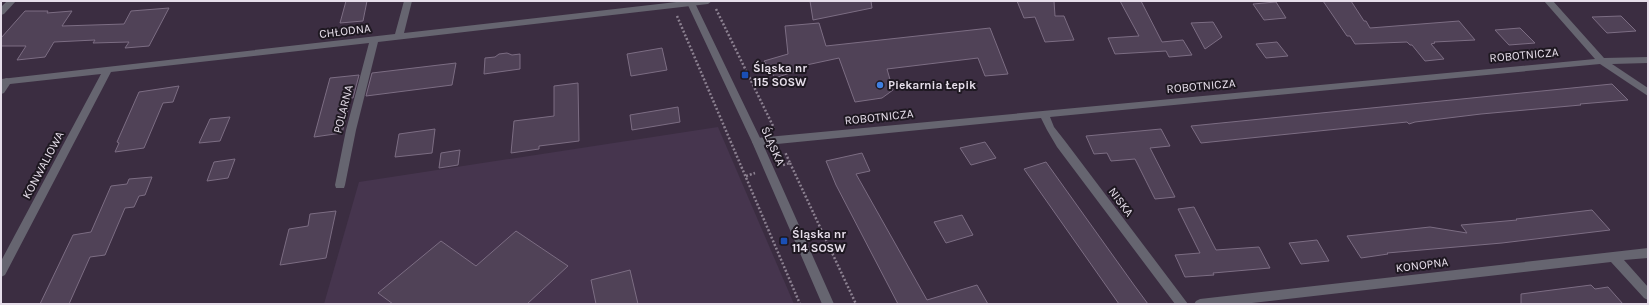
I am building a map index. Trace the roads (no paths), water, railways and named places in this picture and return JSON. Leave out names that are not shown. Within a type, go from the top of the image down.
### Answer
[{"type":"street","points":[[1,12],[12,1]]},
{"type":"street","points":[[399,36],[408,1]]},
{"type":"street","name":"CHŁODNA","points":[[4,81],[708,1]]},
{"type":"street","points":[[1548,1],[1602,61],[1648,93]]},
{"type":"street","name":"ŚLĄSKA","points":[[691,2],[757,142],[828,304]]},
{"type":"street","name":"POLARNA","points":[[340,185],[351,130],[374,39]]},
{"type":"street","name":"ROBOTNICZA","points":[[757,142],[1602,61],[1648,60]]},
{"type":"street","name":"KONWALIOWA","points":[[1,272],[108,70]]},
{"type":"street","points":[[1,91],[4,81]]},
{"type":"street","name":"NISKA","points":[[1044,114],[1058,140],[1182,304]]},
{"type":"street","name":"KONOPNA","points":[[1200,304],[1648,253]]},
{"type":"street","points":[[1614,257],[1648,295]]},
{"type":"place","name":"Śląska nr 115 SOSW","points":[[745,75]]},
{"type":"place","name":"Piekarnia Łepik","points":[[880,85]]},
{"type":"place","name":"Śląska nr 114 SOSW","points":[[784,241]]}]
